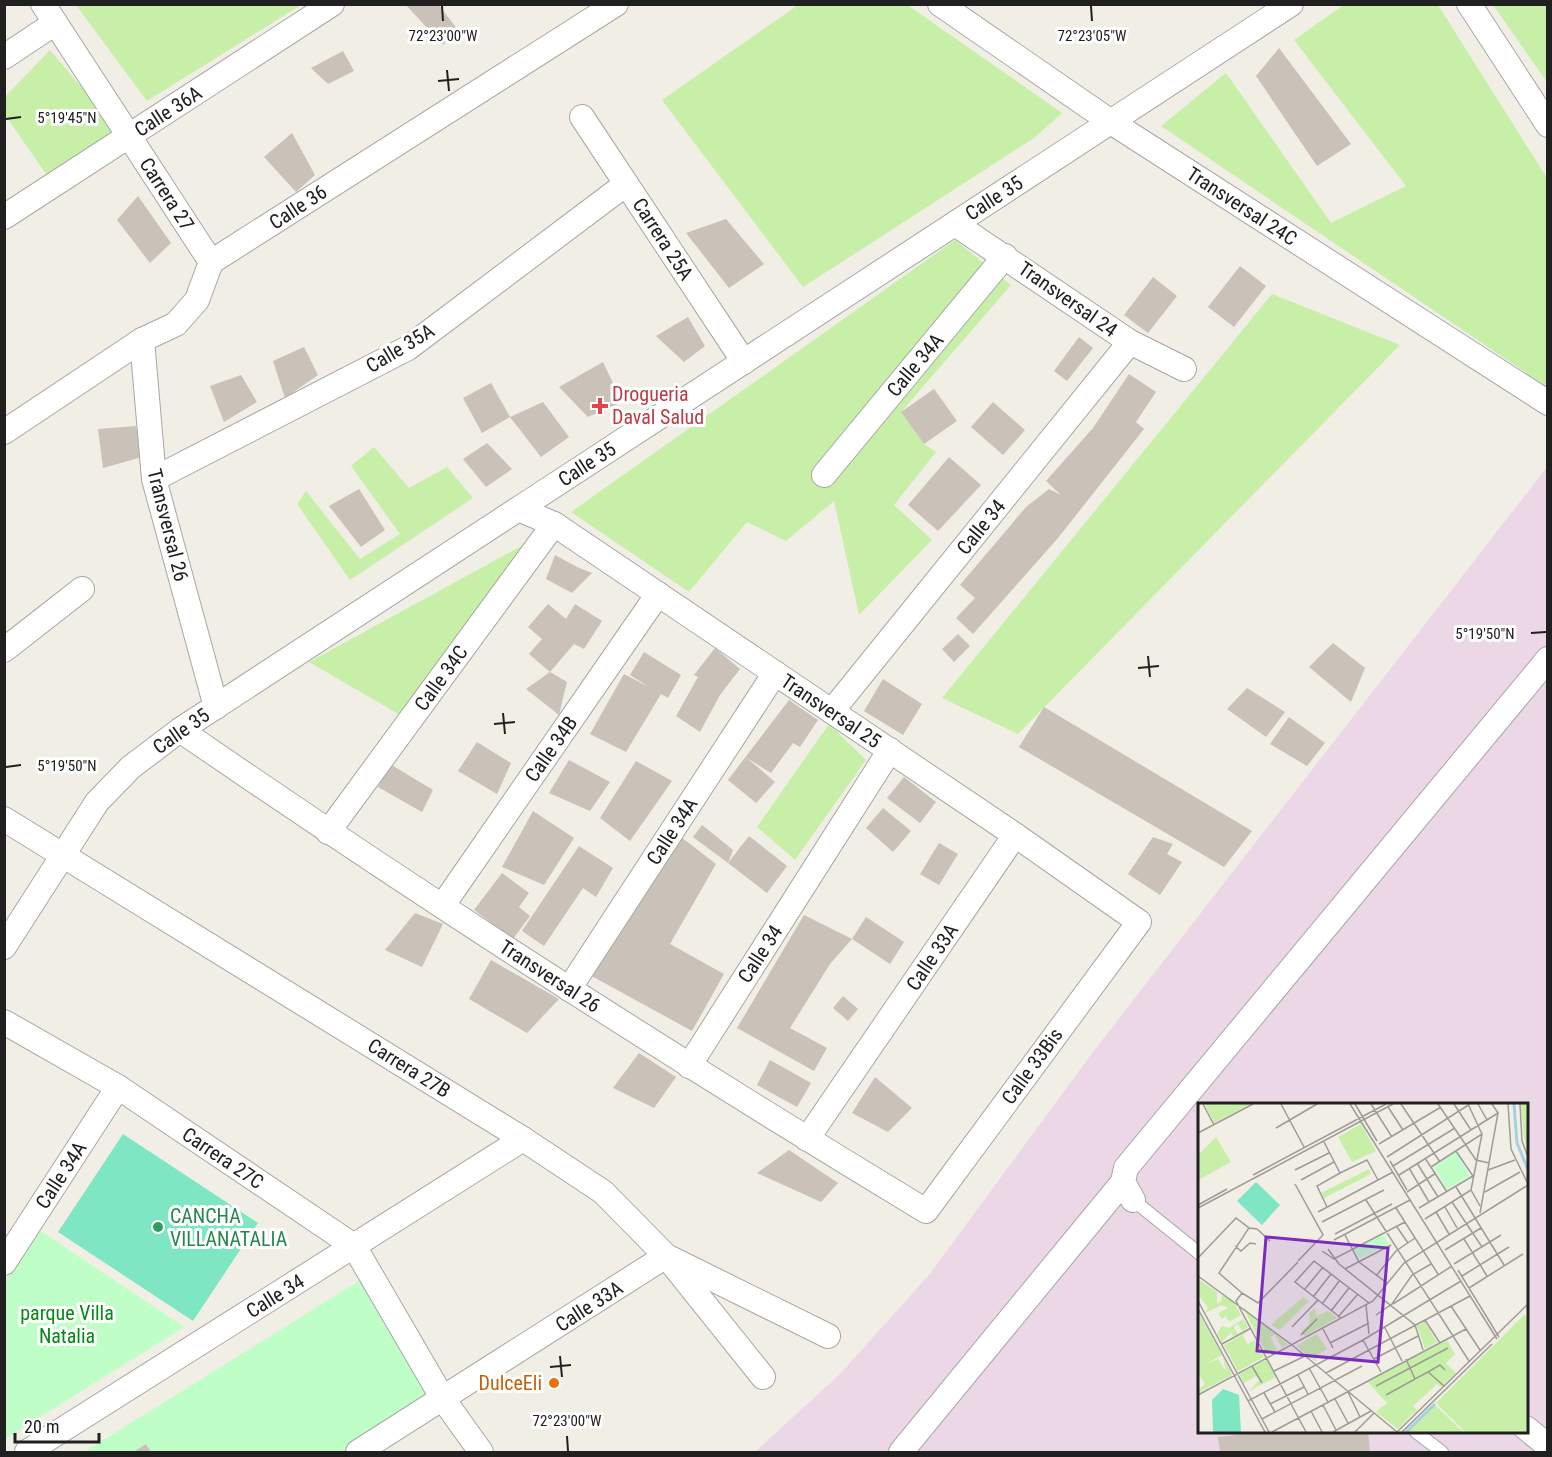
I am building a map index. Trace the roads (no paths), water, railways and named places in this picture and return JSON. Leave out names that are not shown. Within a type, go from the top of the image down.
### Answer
[{"type":"street","name":"Calle 36A","points":[[4,218],[332,4]]},
{"type":"street","name":"Calle 36","points":[[212,262],[616,4]]},
{"type":"street","name":"Transversal 24C","points":[[940,4],[1111,122],[1548,403]]},
{"type":"street","name":"Calle 35","points":[[4,947],[97,802],[131,767],[180,730],[1291,4]]},
{"type":"street","points":[[1468,4],[1548,125]]},
{"type":"street","name":"Carrera 27","points":[[49,14],[212,262]]},
{"type":"street","points":[[4,57],[49,14]]},
{"type":"street","name":"Carrera 25A","points":[[582,117],[744,362]]},
{"type":"street","name":"Calle 35A","points":[[154,479],[408,348],[626,184]]},
{"type":"street","name":"Transversal 24","points":[[955,224],[1130,342],[1184,369]]},
{"type":"street","name":"Calle 34A","points":[[824,475],[1005,256]]},
{"type":"street","points":[[4,432],[142,340],[176,324],[197,300],[212,262]]},
{"type":"street","name":"Transversal 26","points":[[142,340],[154,479],[216,706]]},
{"type":"street","name":"Calle 34","points":[[832,711],[1130,342]]},
{"type":"street","name":"Transversal 25","points":[[518,509],[554,524],[1015,835],[1139,922]]},
{"type":"street","name":"Calle 34C","points":[[328,832],[554,524]]},
{"type":"street","points":[[4,650],[82,589]]},
{"type":"street","name":"Calle 34B","points":[[443,904],[658,594]]},
{"type":"street","points":[[901,1452],[1128,1191],[1126,1168],[1548,659]]},
{"type":"street","name":"Calle 34A","points":[[569,989],[775,673]]},
{"type":"street","name":"Transversal 26","points":[[180,730],[328,832],[443,904],[688,1066],[926,1211]]},
{"type":"street","name":"Calle 34","points":[[688,1066],[890,750]]},
{"type":"street","name":"Carrera 27B","points":[[4,819],[81,864],[523,1139],[603,1192],[666,1256],[764,1377]]},
{"type":"street","name":"Calle 33A","points":[[807,1139],[1015,835]]},
{"type":"street","name":"Calle 33Bis","points":[[926,1211],[1139,922]]},
{"type":"street","name":"Carrera 27C","points":[[4,1022],[118,1087],[354,1246],[443,1398],[481,1452]]},
{"type":"street","name":"Calle 34A","points":[[4,1263],[118,1087]]},
{"type":"street","name":"Calle 34","points":[[27,1452],[523,1139]]},
{"type":"street","points":[[666,1256],[828,1336]]},
{"type":"street","name":"Calle 33A","points":[[358,1452],[666,1256]]},
{"type":"lane","points":[[1128,1191],[1198,1252]]},
{"type":"lane","points":[[1418,1433],[1442,1452]]},
{"type":"place","name":"Drogueria Daval Salud","points":[[600,406]]},
{"type":"place","name":"CANCHA VILLANATALIA","points":[[158,1227]]},
{"type":"place","name":"DulceEli","points":[[554,1383]]},
{"type":"park label","name":"parque Villa Natalia","points":[[67,1324]]}]
